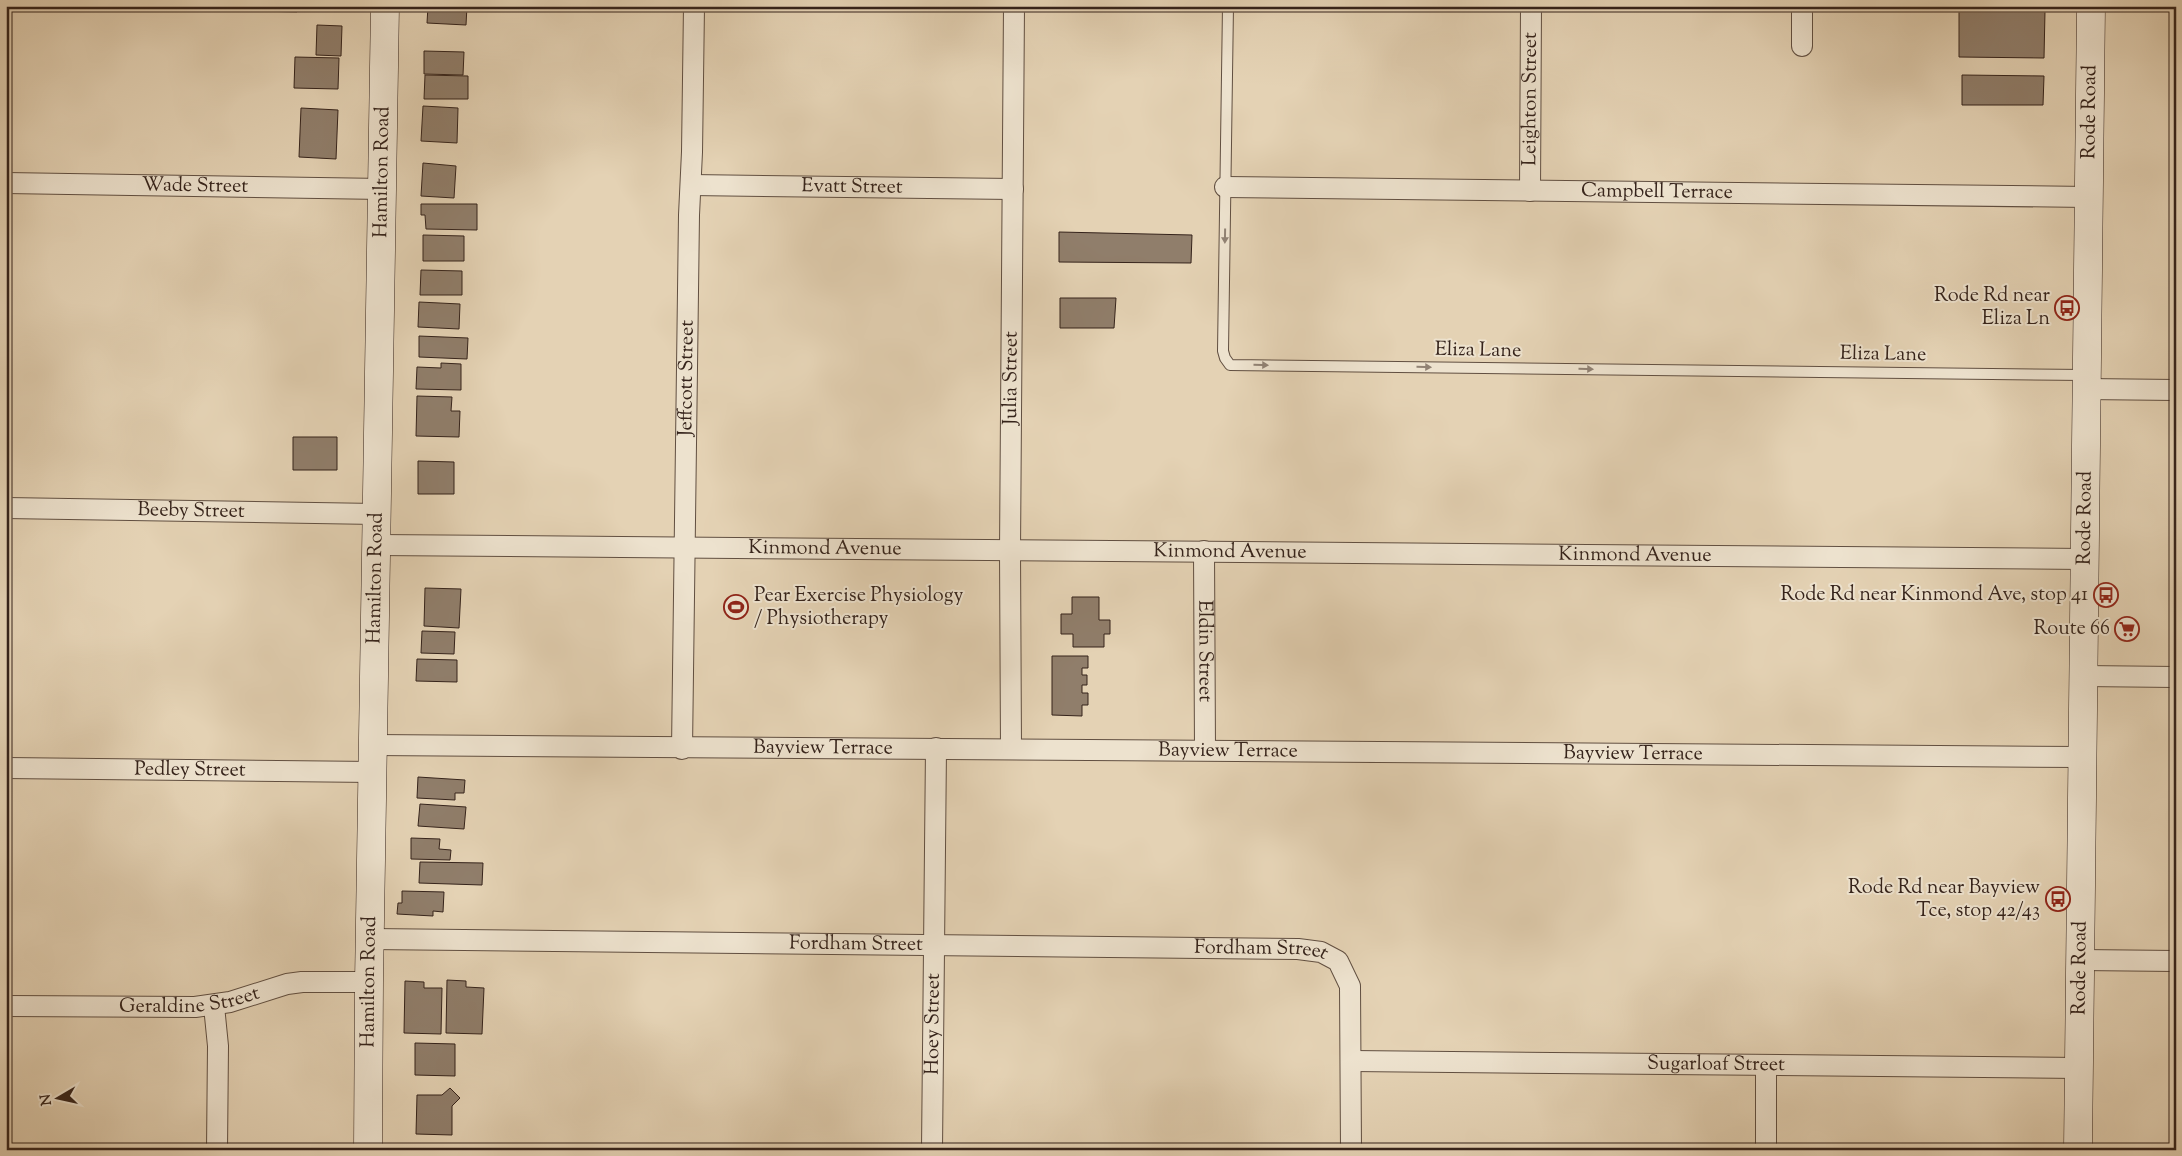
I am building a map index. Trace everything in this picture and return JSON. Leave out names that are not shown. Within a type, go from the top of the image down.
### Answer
[{"type":"main road","name":"Hamilton Road","points":[[368,1150],[376,514],[383,189],[384,6]]},
{"type":"main road","name":"Rode Road","points":[[2078,1150],[2091,6]]},
{"type":"street","name":"Jeffcott Street","points":[[682,749],[694,6]]},
{"type":"street","name":"Julia Street","points":[[1012,749],[1010,551],[1014,6]]},
{"type":"street","name":"Leighton Street","points":[[1530,191],[1531,6]]},
{"type":"street","points":[[1802,6],[1802,46]]},
{"type":"street","name":"Wade Street","points":[[6,183],[383,189]]},
{"type":"street","name":"Evatt Street","points":[[691,185],[1013,189]]},
{"type":"street","name":"Campbell Terrace","points":[[1225,187],[2088,197]]},
{"type":"street","points":[[2086,382],[2176,390]]},
{"type":"street","name":"Beeby Street","points":[[6,508],[376,514]]},
{"type":"street","name":"Kinmond Avenue","points":[[376,545],[2084,559]]},
{"type":"street","name":"Eldin Street","points":[[1204,551],[1205,750]]},
{"type":"street","points":[[2083,676],[2176,677]]},
{"type":"street","name":"Bayview Terrace","points":[[374,745],[682,749],[936,748],[2082,757]]},
{"type":"street","name":"Hoey Street","points":[[932,1150],[936,748]]},
{"type":"street","name":"Pedley Street","points":[[6,768],[373,772]]},
{"type":"street","name":"Fordham Street","points":[[371,939],[1298,949],[1321,952],[1338,961],[1350,986],[1352,1061]]},
{"type":"street","points":[[2080,960],[2176,961]]},
{"type":"street","name":"Geraldine Street","points":[[6,1006],[176,1008],[214,1006],[287,984],[302,982],[369,982]]},
{"type":"street","points":[[214,1006],[218,1046],[217,1150]]},
{"type":"street","points":[[1351,1150],[1352,1061]]},
{"type":"street","name":"Sugarloaf Street","points":[[1352,1061],[2079,1068]]},
{"type":"street","points":[[1766,1066],[1766,1150]]},
{"type":"lane","name":"Eliza Lane","points":[[1228,6],[1223,351],[1230,365],[2086,382]]},
{"type":"building","points":[[259,6],[297,6],[297,12],[259,11]]},
{"type":"building","points":[[428,6],[467,6],[466,25],[427,23]]},
{"type":"building","points":[[1959,10],[2045,11],[2044,58],[1959,57]]},
{"type":"building","points":[[317,25],[342,26],[341,56],[316,55]]},
{"type":"building","points":[[424,51],[464,52],[463,75],[424,74]]},
{"type":"building","points":[[295,57],[339,58],[338,89],[294,88]]},
{"type":"building","points":[[425,75],[468,76],[468,99],[424,99]]},
{"type":"building","points":[[1962,75],[2044,76],[2043,105],[1962,105]]},
{"type":"building","points":[[423,106],[458,108],[457,143],[421,141]]},
{"type":"building","points":[[301,108],[338,110],[336,159],[299,157]]},
{"type":"building","points":[[423,163],[456,166],[454,198],[421,196]]},
{"type":"building","points":[[421,204],[477,204],[477,230],[426,229],[425,215],[421,215]]},
{"type":"building","points":[[1059,232],[1192,235],[1191,263],[1059,262]]},
{"type":"building","points":[[423,235],[464,236],[464,261],[423,261]]},
{"type":"building","points":[[421,270],[462,271],[462,295],[420,295]]},
{"type":"building","points":[[1060,298],[1116,298],[1114,328],[1060,328]]},
{"type":"building","points":[[419,302],[460,304],[459,329],[418,327]]},
{"type":"building","points":[[419,336],[468,338],[467,359],[419,357]]},
{"type":"building","points":[[441,363],[461,364],[461,390],[416,389],[417,367],[441,368]]},
{"type":"building","points":[[417,396],[452,397],[451,411],[460,411],[459,437],[416,436]]},
{"type":"building","points":[[293,437],[337,437],[337,470],[293,470]]},
{"type":"building","points":[[418,461],[454,462],[454,494],[418,494]]},
{"type":"building","points":[[425,588],[461,589],[459,628],[424,626]]},
{"type":"building","points":[[1072,597],[1099,597],[1099,620],[1110,620],[1110,634],[1104,634],[1104,647],[1073,647],[1073,634],[1061,634],[1061,614],[1072,614]]},
{"type":"building","points":[[422,631],[455,632],[454,654],[421,653]]},
{"type":"building","points":[[1052,656],[1088,656],[1088,668],[1082,668],[1082,675],[1087,675],[1087,685],[1082,685],[1082,693],[1088,693],[1088,705],[1082,705],[1082,716],[1052,715]]},
{"type":"building","points":[[417,659],[457,660],[457,682],[416,681]]},
{"type":"building","points":[[418,777],[465,780],[464,793],[455,793],[455,800],[417,798]]},
{"type":"building","points":[[420,804],[466,807],[464,829],[418,826]]},
{"type":"building","points":[[411,838],[440,839],[439,849],[451,850],[450,860],[411,859]]},
{"type":"building","points":[[420,862],[483,863],[482,885],[419,883]]},
{"type":"building","points":[[402,891],[444,892],[443,912],[433,911],[433,916],[397,914],[398,903],[402,903]]},
{"type":"building","points":[[447,980],[466,981],[466,987],[484,988],[482,1034],[446,1033]]},
{"type":"building","points":[[405,981],[424,982],[424,988],[442,988],[441,1034],[404,1033]]},
{"type":"building","points":[[415,1043],[455,1044],[455,1076],[415,1075]]},
{"type":"building","points":[[450,1088],[460,1098],[452,1106],[452,1135],[416,1134],[417,1095],[442,1095]]},
{"type":"place","name":"Rode Rd near Eliza Ln","points":[[2067,308]]},
{"type":"place","name":"Rode Rd near Kinmond Ave, stop 41","points":[[2106,595]]},
{"type":"place","name":"Pear Exercise Physiology / Physiotherapy","points":[[736,607]]},
{"type":"place","name":"Route 66","points":[[2127,629]]},
{"type":"place","name":"Rode Rd near Bayview Tce, stop 42/43","points":[[2058,899]]}]
